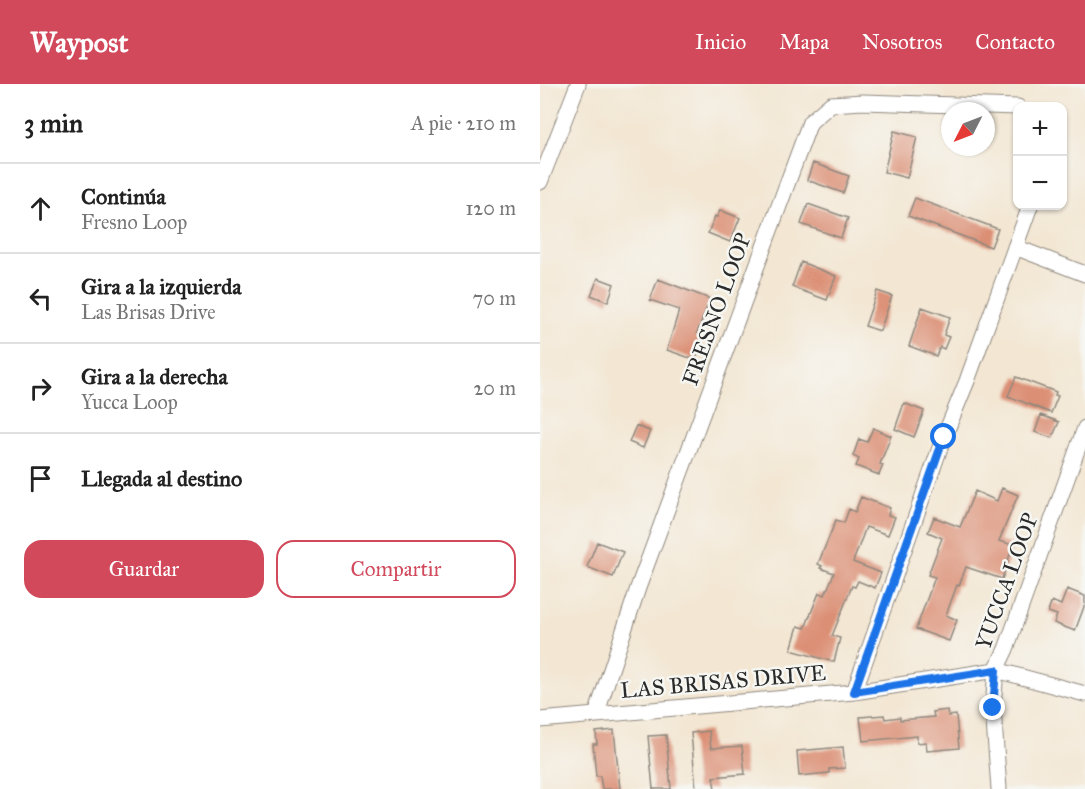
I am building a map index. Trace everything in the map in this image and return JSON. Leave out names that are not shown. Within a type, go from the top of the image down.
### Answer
[{"type":"street","points":[[540,182],[578,84]]},
{"type":"street","name":"FRESNO LOOP","points":[[596,715],[638,588],[810,122],[831,104],[863,102],[1013,107]]},
{"type":"street","points":[[854,692],[942,442],[967,381],[1029,210]]},
{"type":"street","points":[[1015,247],[1085,274]]},
{"type":"street","name":"YUCCA LOOP","points":[[999,789],[993,708],[996,670],[1006,649],[1085,428]]},
{"type":"street","name":"LAS BRISAS DRIVE","points":[[540,720],[854,692],[996,670],[1085,694]]},
{"type":"building","points":[[894,131],[917,137],[907,178],[884,172]]},
{"type":"building","points":[[813,163],[849,176],[843,193],[807,180]]},
{"type":"building","points":[[915,198],[998,229],[991,247],[908,216]]},
{"type":"building","points":[[808,204],[848,218],[841,238],[801,224]]},
{"type":"building","points":[[720,210],[740,218],[730,242],[708,233]]},
{"type":"building","points":[[801,262],[836,276],[827,300],[792,287]]},
{"type":"building","points":[[598,278],[614,284],[608,302],[591,295]]},
{"type":"building","points":[[658,279],[710,299],[697,333],[704,335],[696,360],[667,350],[679,310],[650,300]]},
{"type":"building","points":[[877,291],[892,296],[880,331],[865,326]]},
{"type":"building","points":[[922,307],[950,317],[944,335],[949,337],[944,349],[940,347],[936,356],[909,346]]},
{"type":"building","points":[[1016,377],[1056,392],[1055,395],[1058,396],[1051,413],[1008,396]]},
{"type":"building","points":[[904,403],[924,411],[914,437],[895,429]]},
{"type":"building","points":[[1041,415],[1059,422],[1052,438],[1035,432]]},
{"type":"building","points":[[636,426],[650,431],[643,448],[629,442]]},
{"type":"building","points":[[873,428],[891,436],[880,464],[883,465],[879,475],[856,466],[859,459],[853,456],[859,439],[867,442]]},
{"type":"building","points":[[1002,488],[1018,495],[999,541],[1013,545],[1002,579],[966,567],[946,615],[957,620],[949,641],[916,629],[935,577],[928,575],[942,538],[928,532],[934,517],[960,527],[975,491],[997,501]]},
{"type":"building","points":[[861,497],[890,508],[888,515],[895,517],[888,535],[866,527],[853,562],[881,573],[875,588],[858,581],[855,587],[852,586],[832,636],[840,638],[834,662],[791,650],[798,626],[805,628],[819,593],[825,595],[834,573],[820,568],[822,566],[818,564],[836,520],[844,523],[849,509],[855,512]]},
{"type":"building","points":[[597,542],[623,552],[613,577],[587,567]]},
{"type":"building","points":[[1067,589],[1085,596],[1085,604],[1075,631],[1054,623],[1057,615],[1048,612],[1052,601],[1061,605]]},
{"type":"building","points":[[947,710],[948,716],[956,715],[959,748],[927,751],[926,742],[917,743],[917,736],[863,741],[860,717],[884,715],[885,719],[900,717],[900,720],[934,717],[933,712]]},
{"type":"building","points":[[614,730],[620,789],[602,789],[600,776],[596,776],[593,744],[597,744],[596,732]]},
{"type":"building","points":[[709,731],[711,748],[742,746],[745,774],[713,777],[715,789],[696,789],[691,733]]},
{"type":"building","points":[[666,735],[671,789],[653,789],[648,736]]},
{"type":"building","points":[[843,747],[845,768],[829,769],[829,773],[799,776],[797,751]]},
{"type":"route","points":[[944,437],[854,692],[996,670],[993,708]]}]
